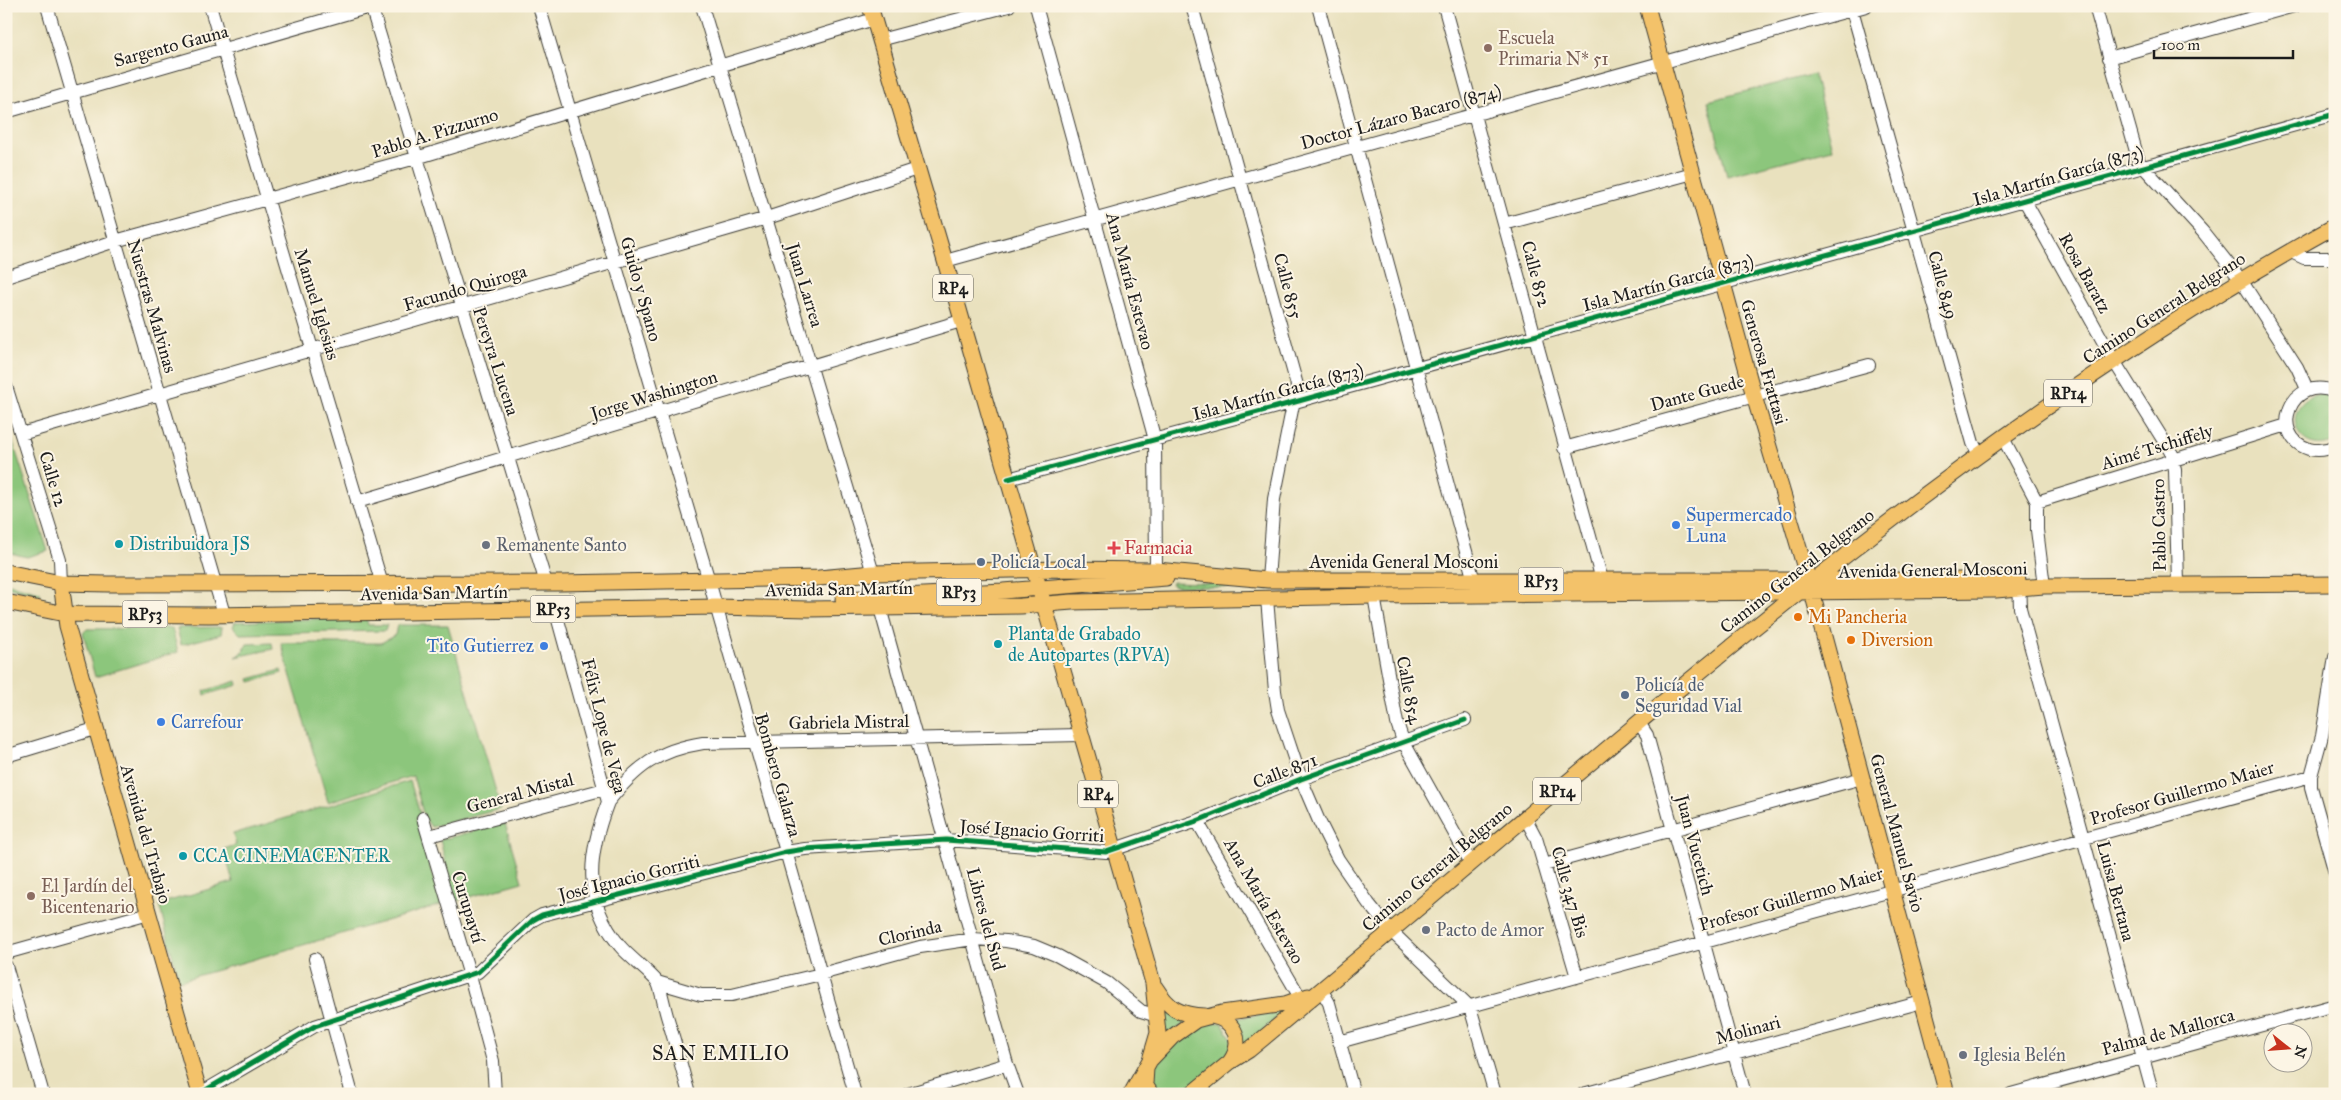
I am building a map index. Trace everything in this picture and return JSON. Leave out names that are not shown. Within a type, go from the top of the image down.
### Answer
[{"type":"main road","name":"Generosa Frattasi","points":[[1647,6],[1722,283],[1809,585]]},
{"type":"main road","name":"RP4","points":[[872,13],[946,261],[961,321],[1153,983],[1158,1033],[1148,1063],[1145,1084],[1151,1094]]},
{"type":"main road","name":"Camino General Belgrano","points":[[1191,1094],[1230,1062],[1249,1050],[1639,723],[1809,585],[1979,455],[2114,361],[2289,251],[2335,226]]},
{"type":"main road","name":"Avenida San Martín","points":[[6,572],[61,583],[382,584],[709,581],[819,578],[873,573],[1034,570]]},
{"type":"main road","name":"Avenida General Mosconi","points":[[1034,570],[1156,570],[1268,580],[1602,580],[1809,585]]},
{"type":"main road","name":"RP53","points":[[737,608],[797,601],[1003,590],[1167,578],[1268,580]]},
{"type":"main road","name":"Avenida del Trabajo","points":[[61,583],[65,614],[95,729],[199,1093]]},
{"type":"main road","name":"Avenida General Mosconi","points":[[1043,604],[1809,585],[2335,584]]},
{"type":"main road","name":"General Manuel Savio","points":[[1809,585],[1893,889],[1947,1094]]},
{"type":"main road","name":"Avenida San Martín","points":[[6,602],[65,614],[224,614],[717,607],[880,608],[1043,604]]},
{"type":"main road","name":"RP4","points":[[1153,983],[1165,1003],[1170,1007],[1187,1014],[1208,1016],[1228,1022],[1235,1031],[1236,1046],[1230,1062]]},
{"type":"main road","name":"Camino General Belgrano","points":[[1131,1094],[1148,1063],[1172,1037],[1196,1020],[1208,1016],[1285,1004],[1319,991]]},
{"type":"street","name":"Nuestras Malvinas","points":[[46,6],[224,614]]},
{"type":"street","name":"Manuel Iglesias","points":[[210,6],[389,612]]},
{"type":"street","name":"Sargento Gauna","points":[[6,112],[372,6]]},
{"type":"street","name":"Pereyra Lucena","points":[[372,6],[416,158],[546,583]]},
{"type":"street","name":"Guido y Spano","points":[[539,6],[569,111],[616,261],[658,411],[709,581]]},
{"type":"street","name":"Juan Larrea","points":[[702,6],[873,573]]},
{"type":"street","points":[[880,40],[1010,6]]},
{"type":"street","name":"Ana María Estevao","points":[[1036,6],[1155,440],[1156,570]]},
{"type":"street","name":"Calle 855","points":[[1192,6],[1297,385],[1295,402],[1283,444],[1274,499],[1268,580]]},
{"type":"street","points":[[1318,6],[1418,368],[1474,581]]},
{"type":"street","name":"Calle 852","points":[[1444,6],[1564,448],[1602,580]]},
{"type":"street","name":"Doctor Lázaro Bacaro (874)","points":[[946,261],[1663,64],[1851,8],[1866,6]]},
{"type":"street","points":[[2095,6],[2142,166],[2197,225],[2242,280],[2297,367],[2307,390]]},
{"type":"street","points":[[2109,58],[2294,6]]},
{"type":"street","name":"Calle 849","points":[[1851,8],[1973,444],[1979,455]]},
{"type":"street","name":"Pablo A. Pizzurno","points":[[6,277],[116,241],[416,158],[720,66],[872,13]]},
{"type":"street","name":"Isla Martín García (873)","points":[[1008,479],[1295,402],[1534,334],[2025,201],[2142,166],[2335,114]]},
{"type":"street","name":"Facundo Quiroga","points":[[21,434],[767,218],[917,169]]},
{"type":"street","points":[[1504,224],[1693,173]]},
{"type":"street","name":"Rosa Baratz","points":[[2025,201],[2114,361]]},
{"type":"street","points":[[2289,251],[2304,258],[2335,258]]},
{"type":"street","name":"Jorge Washington","points":[[357,502],[961,321]]},
{"type":"street","name":"Pablo Castro","points":[[2114,361],[2174,460],[2178,584]]},
{"type":"street","name":"Dante Guede","points":[[1564,448],[1869,365]]},
{"type":"street","name":"Calle 12","points":[[6,386],[60,560],[61,583]]},
{"type":"street","points":[[2335,392],[2316,387],[2307,390],[2298,395],[2291,404],[2287,414],[2287,425],[2291,434],[2304,447],[2313,450],[2333,446],[2335,460]]},
{"type":"street","name":"Aimé Tschiffely","points":[[2037,502],[2287,425]]},
{"type":"street","points":[[2003,438],[2037,502],[2037,530],[2044,586]]},
{"type":"street","name":"Bombero Galarza","points":[[709,581],[855,1094]]},
{"type":"street","name":"Luisa Bertana","points":[[2019,584],[2020,608],[2153,1094]]},
{"type":"street","name":"Calle 854","points":[[1374,596],[1397,723],[1403,742],[1471,863]]},
{"type":"street","points":[[1267,599],[1275,692],[1282,724],[1318,821],[1338,859],[1357,888],[1391,931],[1470,1007],[1495,1094]]},
{"type":"street","name":"Libres del Sud","points":[[880,608],[1007,1064],[1018,1094]]},
{"type":"street","name":"Félix Lope de Vega","points":[[554,609],[608,802],[597,829],[593,852],[595,902],[605,924],[619,945],[637,965],[657,982]]},
{"type":"street","points":[[2335,657],[2322,736],[2310,776],[2311,787],[2335,873]]},
{"type":"street","name":"Calle 871","points":[[1114,849],[1197,821],[1301,779],[1466,720]]},
{"type":"street","name":"Juan Vucetich","points":[[1639,723],[1647,735],[1745,1094]]},
{"type":"street","points":[[6,756],[95,729]]},
{"type":"street","name":"Gabriela Mistral","points":[[608,802],[621,785],[641,766],[660,755],[682,746],[703,742],[1081,735]]},
{"type":"street","name":"Profesor Guillermo Maier","points":[[1339,1042],[2310,776]]},
{"type":"street","points":[[1544,865],[1862,778]]},
{"type":"street","name":"General Mistal","points":[[428,836],[621,785]]},
{"type":"street","name":"Curupaytí","points":[[423,818],[493,1061],[494,1094]]},
{"type":"street","name":"Calle 347 Bis","points":[[1525,818],[1536,838],[1577,977]]},
{"type":"street","name":"Ana María Estevao","points":[[1197,821],[1301,999]]},
{"type":"street","name":"José Ignacio Gorriti","points":[[199,1093],[315,1026],[470,976],[484,967],[533,920],[542,915],[786,852],[946,840],[1099,852],[1114,849]]},
{"type":"street","points":[[6,953],[149,913]]},
{"type":"street","name":"Clorinda","points":[[657,982],[686,992],[717,996],[732,995],[821,974],[920,947],[973,939],[1034,946],[1058,956],[1107,983],[1141,1011],[1157,1016]]},
{"type":"street","points":[[315,959],[352,1094]]},
{"type":"street","points":[[6,966],[43,1094]]},
{"type":"street","points":[[657,982],[689,1094]]},
{"type":"street","points":[[1319,991],[1329,1003],[1354,1094]]},
{"type":"street","name":"Molinari","points":[[1583,1094],[1922,1002]]},
{"type":"street","name":"Palma de Mallorca","points":[[2011,1094],[2335,1004]]},
{"type":"street","points":[[908,1094],[1007,1064]]},
{"type":"green space","points":[[1814,74],[1832,149],[1727,176],[1708,101]]},
{"type":"green space","points":[[2321,394],[2335,399],[2335,441],[2321,444],[2309,442],[2301,436],[2296,427],[2295,417],[2299,407],[2308,399]]},
{"type":"green space","points":[[6,421],[48,551],[27,557],[6,552]]},
{"type":"green space","points":[[1172,582],[1266,585],[1795,582],[1269,589],[1175,586],[1171,584]]},
{"type":"green space","points":[[6,583],[40,592],[40,595],[6,586]]},
{"type":"green space","points":[[366,617],[368,625],[387,625],[385,631],[240,634],[233,627],[235,622]]},
{"type":"green space","points":[[397,625],[448,625],[501,809],[431,827],[424,817],[413,776],[328,802],[281,643],[381,643],[395,635]]},
{"type":"green space","points":[[222,627],[221,634],[181,645],[177,628]]},
{"type":"green space","points":[[172,628],[178,652],[95,677],[83,633],[87,629]]},
{"type":"green space","points":[[272,643],[273,649],[236,657],[242,653],[247,644]]},
{"type":"green space","points":[[281,670],[282,673],[250,682],[249,679]]},
{"type":"green space","points":[[237,681],[238,685],[205,695],[204,691]]},
{"type":"green space","points":[[410,781],[421,816],[416,818],[441,905],[179,981],[159,904],[233,882],[224,849],[236,845],[233,834]]},
{"type":"green space","points":[[505,823],[522,882],[455,901],[440,840]]},
{"type":"green space","points":[[1157,996],[1190,1019],[1164,1039]]},
{"type":"green space","points":[[1285,1010],[1243,1048],[1229,1020]]},
{"type":"green space","points":[[1203,1022],[1222,1023],[1232,1040],[1229,1053],[1183,1094],[1158,1094],[1149,1071],[1164,1050]]},
{"type":"cycle path","points":[[1008,479],[1295,402],[2335,114]]},
{"type":"cycle path","points":[[197,1094],[315,1026],[478,972],[533,920],[542,915],[786,852],[805,849],[946,840],[1106,852],[1197,821],[1301,779],[1465,720]]},
{"type":"place","name":"Escuela Primaria N* 51","points":[[1488,48]]},
{"type":"place","name":"Supermercado Luna","points":[[1676,525]]},
{"type":"place","name":"Distribuidora JS","points":[[119,544]]},
{"type":"place","name":"Remanente Santo","points":[[486,545]]},
{"type":"place","name":"Farmacia","points":[[1114,548]]},
{"type":"place","name":"Policía Local","points":[[981,562]]},
{"type":"place","name":"Mi Pancheria","points":[[1798,617]]},
{"type":"place","name":"Diversion","points":[[1851,640]]},
{"type":"place","name":"Planta de Grabado de Autopartes (RPVA)","points":[[998,644]]},
{"type":"place","name":"Tito Gutierrez","points":[[544,646]]},
{"type":"place","name":"Policía de Seguridad Vial","points":[[1625,695]]},
{"type":"place","name":"Carrefour","points":[[161,722]]},
{"type":"place","name":"CCA CINEMACENTER","points":[[183,856]]},
{"type":"place","name":"El Jardín del Bicentenario","points":[[31,896]]},
{"type":"place","name":"Pacto de Amor","points":[[1426,930]]},
{"type":"place","name":"Iglesia Belén","points":[[1963,1055]]},
{"type":"district","name":"SAN EMILIO","points":[[721,1053]]}]
